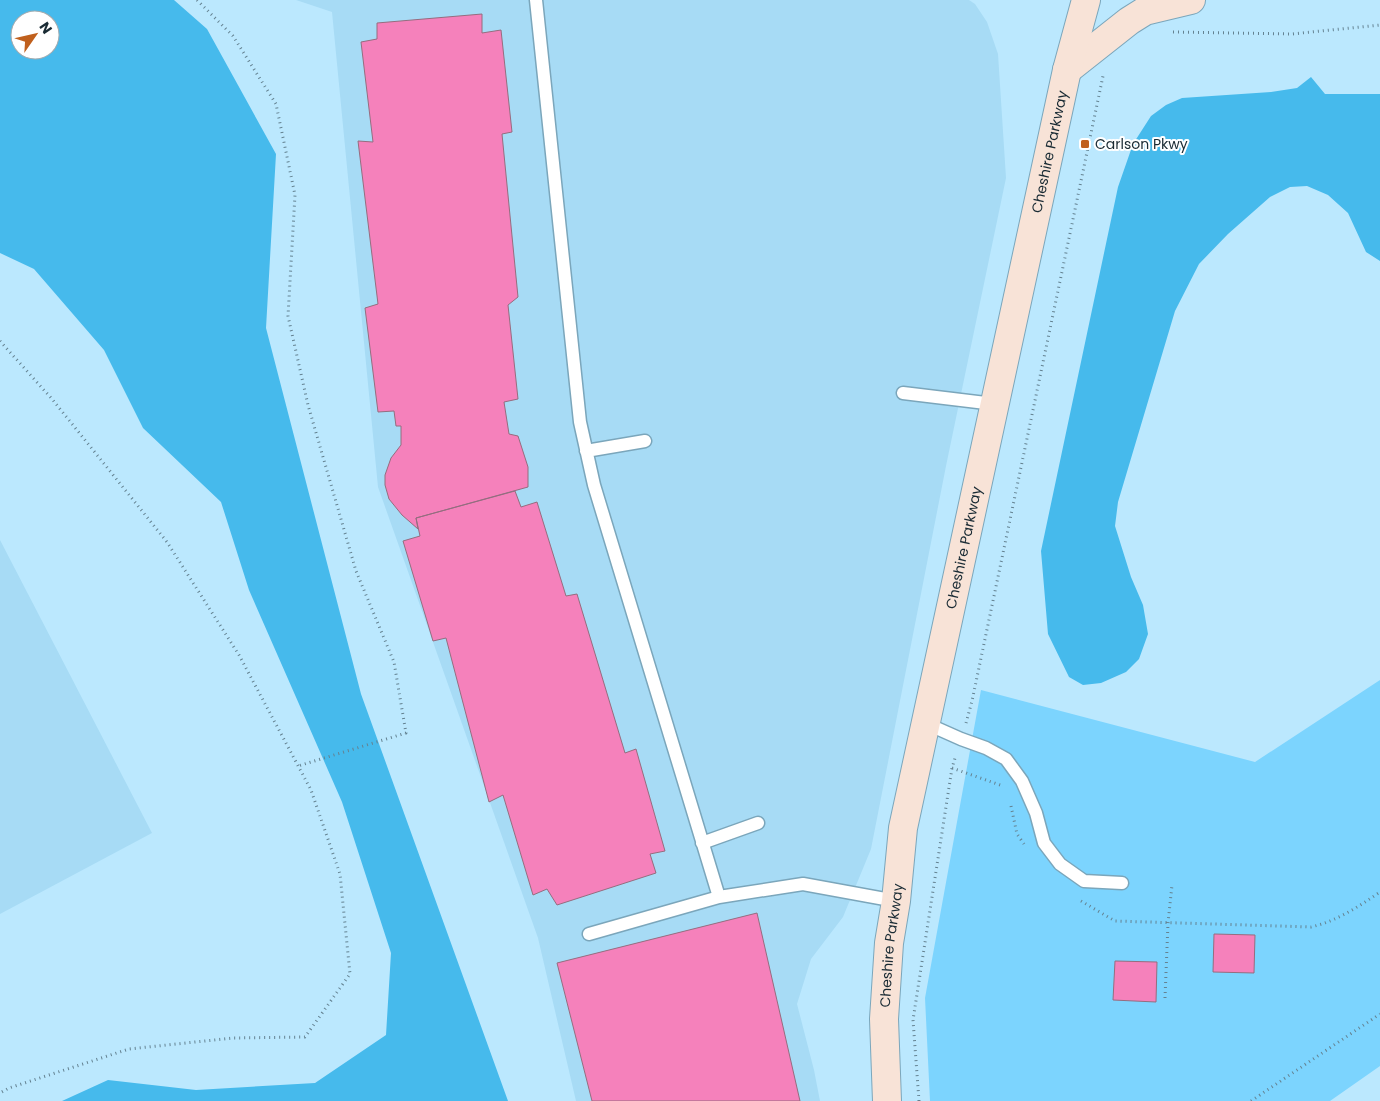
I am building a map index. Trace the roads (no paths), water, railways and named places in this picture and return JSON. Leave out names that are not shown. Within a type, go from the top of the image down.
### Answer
[{"type":"street","name":"Cheshire Parkway","points":[[887,1101],[884,1019],[889,943],[896,901],[903,828],[924,723],[994,404],[1068,70],[1086,0]]},
{"type":"street","points":[[1068,70],[1128,21],[1145,11],[1191,0]]},
{"type":"lane","points":[[536,0],[580,422],[594,486],[719,897]]},
{"type":"lane","points":[[903,393],[994,404]]},
{"type":"lane","points":[[586,451],[645,441]]},
{"type":"lane","points":[[924,723],[960,740],[986,748],[1006,759],[1022,781],[1036,813],[1044,843],[1060,864],[1084,881],[1122,883]]},
{"type":"lane","points":[[702,843],[758,824]]},
{"type":"lane","points":[[589,934],[719,897],[803,884],[896,901]]},
{"type":"place","name":"Carlson Pkwy","points":[[1085,144]]}]
